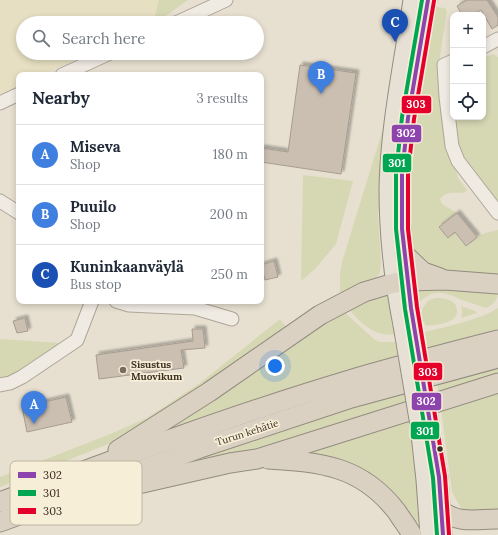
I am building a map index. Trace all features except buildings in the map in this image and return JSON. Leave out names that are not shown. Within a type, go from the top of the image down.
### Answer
[{"type":"highway","points":[[404,254],[423,272],[445,280]]},
{"type":"highway","points":[[101,461],[209,392],[326,311],[364,292],[400,282],[445,280],[496,284]]},
{"type":"highway","name":"Turun kehätie","points":[[112,461],[196,430],[324,388],[498,340]]},
{"type":"highway","name":"Turun kehätie","points":[[142,469],[200,448],[351,398],[498,358]]},
{"type":"highway","points":[[142,483],[230,463],[257,459],[498,383]]},
{"type":"highway","points":[[257,459],[319,463],[345,470],[378,491],[392,507],[412,535]]},
{"type":"highway","name":"Turun kehätie","points":[[0,502],[10,498]]},
{"type":"highway","points":[[442,511],[450,517],[460,520],[498,519]]},
{"type":"highway","name":"Turun kehätie","points":[[0,522],[10,518]]},
{"type":"main road","points":[[412,0],[395,116],[388,188],[389,229],[425,424],[439,477],[443,535]]},
{"type":"main road","points":[[400,282],[404,254],[402,222],[402,173],[408,118],[428,0]]},
{"type":"main road","points":[[425,424],[425,480],[429,535]]},
{"type":"street","points":[[191,16],[226,0]]},
{"type":"street","points":[[486,45],[498,39]]},
{"type":"street","points":[[69,72],[95,60]]},
{"type":"street","points":[[450,62],[444,65],[452,146],[458,161],[498,213]]},
{"type":"street","points":[[0,103],[16,95]]},
{"type":"street","points":[[0,201],[16,211]]},
{"type":"street","points":[[0,385],[10,383],[22,377],[77,340],[91,304]]},
{"type":"street","points":[[126,304],[196,305],[232,319]]},
{"type":"shaded area","points":[[0,0],[159,0],[155,16],[16,16],[16,60],[75,60],[49,72],[16,72],[16,86],[0,94]]},
{"type":"green space","points":[[159,0],[188,0],[166,16],[155,16]]},
{"type":"green space","points":[[435,7],[445,8],[447,11],[440,56],[440,73],[448,143],[458,178],[467,190],[464,193],[454,193],[442,196],[440,199],[442,204],[457,213],[439,227],[448,238],[455,232],[477,237],[485,233],[498,230],[498,279],[437,272],[415,254],[410,242],[406,200],[415,104]]},
{"type":"green space","points":[[493,54],[498,57],[498,205],[475,175],[457,144],[454,120],[486,120],[486,57]]},
{"type":"green space","points":[[394,75],[386,162],[378,215],[381,263],[380,273],[372,282],[340,294],[342,262],[382,132]]},
{"type":"green space","points":[[303,175],[353,181],[336,244],[315,269],[301,281]]},
{"type":"green space","points":[[414,289],[498,289],[495,301],[492,305],[486,308],[443,293],[428,296],[417,305]]},
{"type":"green space","points":[[384,295],[389,297],[396,334],[381,334],[368,328],[357,319],[348,308]]},
{"type":"green space","points":[[435,298],[446,299],[455,304],[457,314],[450,321],[426,326],[422,319],[422,309],[428,301]]},
{"type":"green space","points":[[461,306],[475,311],[477,313],[461,318]]},
{"type":"green space","points":[[498,308],[498,329],[428,348],[425,332],[483,316]]},
{"type":"green space","points":[[343,311],[379,342],[395,342],[398,358],[328,376],[152,436]]},
{"type":"green space","points":[[280,319],[287,328],[149,424],[111,443],[66,461],[41,461],[147,418],[200,383]]},
{"type":"green space","points":[[0,339],[61,343],[8,377],[0,377]]},
{"type":"green space","points":[[498,366],[498,376],[439,394],[437,383]]},
{"type":"green space","points":[[498,391],[498,512],[462,510],[452,492],[441,409]]},
{"type":"green space","points":[[405,392],[407,406],[252,452],[154,474],[324,416]]},
{"type":"green space","points":[[409,417],[424,523],[412,521],[384,488],[292,454]]},
{"type":"green space","points":[[10,473],[10,483],[0,487],[0,477]]},
{"type":"transit line","name":"301","points":[[422,0],[402,117],[396,173],[396,229],[405,309],[433,478],[437,535]]},
{"type":"transit line","name":"302","points":[[428,0],[408,118],[402,173],[402,229],[411,308],[439,477],[443,535]]},
{"type":"transit line","name":"303","points":[[434,1],[414,119],[408,173],[408,229],[417,307],[445,476],[449,535]]},
{"type":"place","name":"Kuninkaanväylä","points":[[395,42]]},
{"type":"place","name":"Puuilo","points":[[321,94]]},
{"type":"place","name":"Sisustus Muovikum","points":[[123,370]]},
{"type":"place","name":"Miseva","points":[[34,424]]}]
